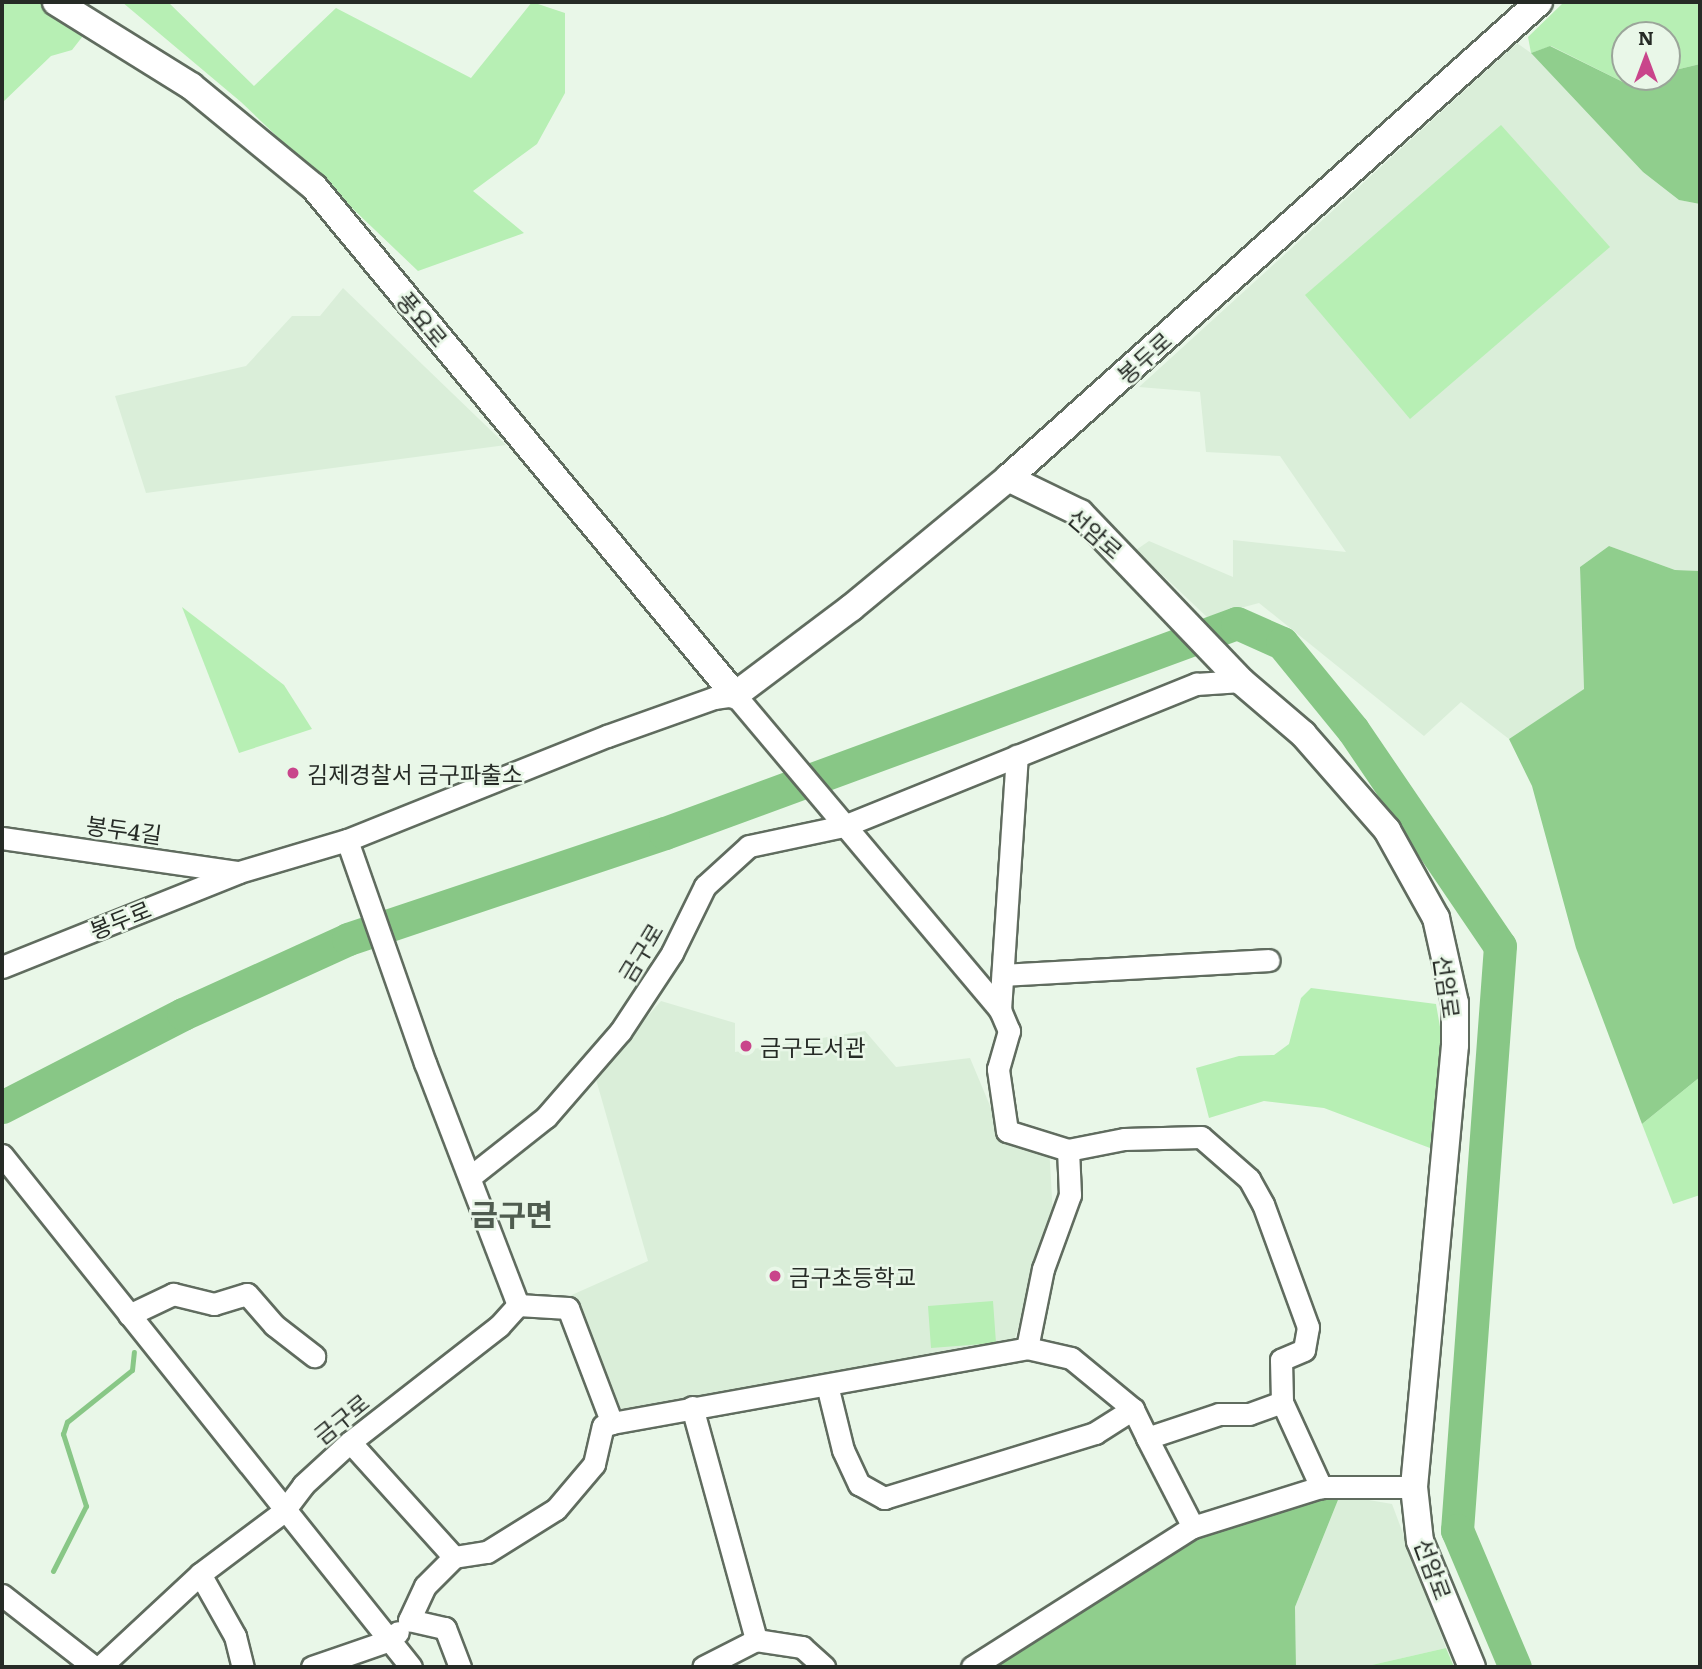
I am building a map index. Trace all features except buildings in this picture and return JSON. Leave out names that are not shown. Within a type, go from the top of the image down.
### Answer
[{"type":"main road","name":"풍요로","points":[[56,2],[191,86],[314,187],[735,695]]},
{"type":"main road","name":"봉두로","points":[[735,695],[851,608],[1007,478],[1539,2]]},
{"type":"main road","name":"선암로","points":[[1007,478],[1080,513],[1235,674],[1303,734],[1387,830],[1436,919],[1454,1003],[1455,1045],[1414,1487],[1420,1541],[1472,1667]]},
{"type":"street","name":"금구로","points":[[470,1177],[546,1116],[620,1032],[673,953],[705,886],[749,846],[841,822],[1017,756],[1196,684],[1235,674]]},
{"type":"street","points":[[735,695],[1000,1010],[1009,1031],[999,1069],[1007,1131],[1068,1150],[1124,1139],[1201,1137],[1249,1179],[1264,1204],[1308,1327],[1304,1350],[1281,1360],[1282,1402],[1321,1488]]},
{"type":"street","name":"봉두로","points":[[2,967],[239,872],[347,840],[607,736],[714,698],[735,695]]},
{"type":"street","points":[[1000,1010],[1017,756]]},
{"type":"street","name":"봉두4길","points":[[2,838],[239,872]]},
{"type":"street","points":[[347,840],[393,964],[425,1063],[518,1305],[568,1308],[612,1423]]},
{"type":"street","points":[[1003,975],[1269,960]]},
{"type":"street","points":[[1027,1348],[1043,1269],[1070,1195],[1068,1150]]},
{"type":"street","points":[[2,1155],[283,1512],[411,1667]]},
{"type":"street","points":[[129,1315],[173,1294],[214,1304],[247,1294],[274,1325],[314,1356]]},
{"type":"street","name":"금구로","points":[[100,1667],[200,1574],[283,1512],[303,1485],[350,1442],[499,1326],[518,1305]]},
{"type":"street","points":[[312,1667],[390,1640],[408,1620],[425,1586],[454,1557],[488,1552],[556,1509],[594,1464],[603,1426],[692,1407],[1027,1348],[1071,1358],[1133,1409],[1192,1527]]},
{"type":"street","points":[[827,1385],[843,1450],[859,1484],[884,1498],[1095,1433],[1133,1409]]},
{"type":"street","points":[[1147,1438],[1219,1414],[1250,1414],[1282,1402]]},
{"type":"street","points":[[692,1407],[756,1640]]},
{"type":"street","points":[[350,1442],[454,1557]]},
{"type":"street","points":[[972,1667],[1192,1527],[1321,1488],[1414,1487]]},
{"type":"street","points":[[200,1574],[235,1636],[243,1667]]},
{"type":"street","points":[[2,1595],[27,1610],[94,1667]]},
{"type":"street","points":[[408,1620],[445,1628],[460,1667]]},
{"type":"street","points":[[703,1667],[756,1640],[803,1647],[824,1667]]},
{"type":"shaded area","points":[[1517,43],[1531,53],[1643,172],[1679,200],[1700,204],[1700,571],[1675,570],[1609,546],[1580,567],[1584,689],[1509,739],[1461,702],[1424,736],[1259,603],[1207,617],[1136,550],[1149,541],[1233,577],[1233,540],[1346,552],[1280,456],[1206,452],[1200,392],[1139,387]]},
{"type":"shaded area","points":[[343,288],[506,445],[146,493],[115,396],[246,366],[292,316],[320,316]]},
{"type":"shaded area","points":[[661,1001],[735,1023],[735,1052],[865,1031],[896,1067],[970,1058],[1006,1144],[1049,1146],[1053,1215],[1013,1344],[613,1412],[565,1298],[648,1261],[595,1076]]},
{"type":"shaded area","points":[[1340,1495],[1392,1504],[1446,1648],[1363,1667],[1296,1667],[1295,1607]]},
{"type":"green space","points":[[2,2],[39,2],[86,32],[72,50],[51,56],[2,103]]},
{"type":"green space","points":[[122,2],[168,2],[254,86],[336,8],[471,78],[532,2],[565,13],[565,93],[537,144],[473,191],[524,233],[418,271],[241,102]]},
{"type":"green space","points":[[1564,2],[1700,2],[1700,64],[1681,69],[1681,21],[1611,21],[1611,76],[1551,46],[1531,53],[1528,37]]},
{"type":"green space","points":[[1550,46],[1611,76],[1611,91],[1681,91],[1681,69],[1700,64],[1700,204],[1679,200],[1643,172],[1531,53]]},
{"type":"green space","points":[[1501,125],[1610,247],[1410,419],[1305,295]]},
{"type":"green space","points":[[1609,546],[1675,570],[1700,571],[1700,1077],[1642,1124],[1576,948],[1532,786],[1509,739],[1584,689],[1580,567]]},
{"type":"green space","points":[[182,607],[284,685],[312,729],[239,753]]},
{"type":"green space","points":[[1311,988],[1436,1004],[1443,1044],[1430,1148],[1324,1108],[1264,1101],[1209,1118],[1196,1068],[1239,1056],[1274,1055],[1289,1044],[1301,998]]},
{"type":"green space","points":[[1700,1077],[1700,1195],[1673,1204],[1642,1124]]},
{"type":"green space","points":[[993,1301],[996,1343],[931,1348],[928,1306]]},
{"type":"green space","points":[[1340,1495],[1295,1607],[1296,1667],[979,1667],[1192,1535],[1298,1501]]},
{"type":"green space","points":[[1446,1648],[1454,1667],[1363,1667]]},
{"type":"waterway","points":[[2,1107],[183,1014],[348,939],[665,833],[1237,623],[1282,643],[1353,730],[1500,946],[1457,1530],[1515,1667]]},
{"type":"waterway","points":[[53,1571],[86,1506],[63,1434],[67,1422],[132,1370],[134,1352]]},
{"type":"place","name":"김제경찰서 금구파출소","points":[[293,773]]},
{"type":"place","name":"금구도서관","points":[[746,1046]]},
{"type":"place","name":"금구초등학교","points":[[775,1276]]},
{"type":"district","name":"금구면","points":[[512,1213]]}]
